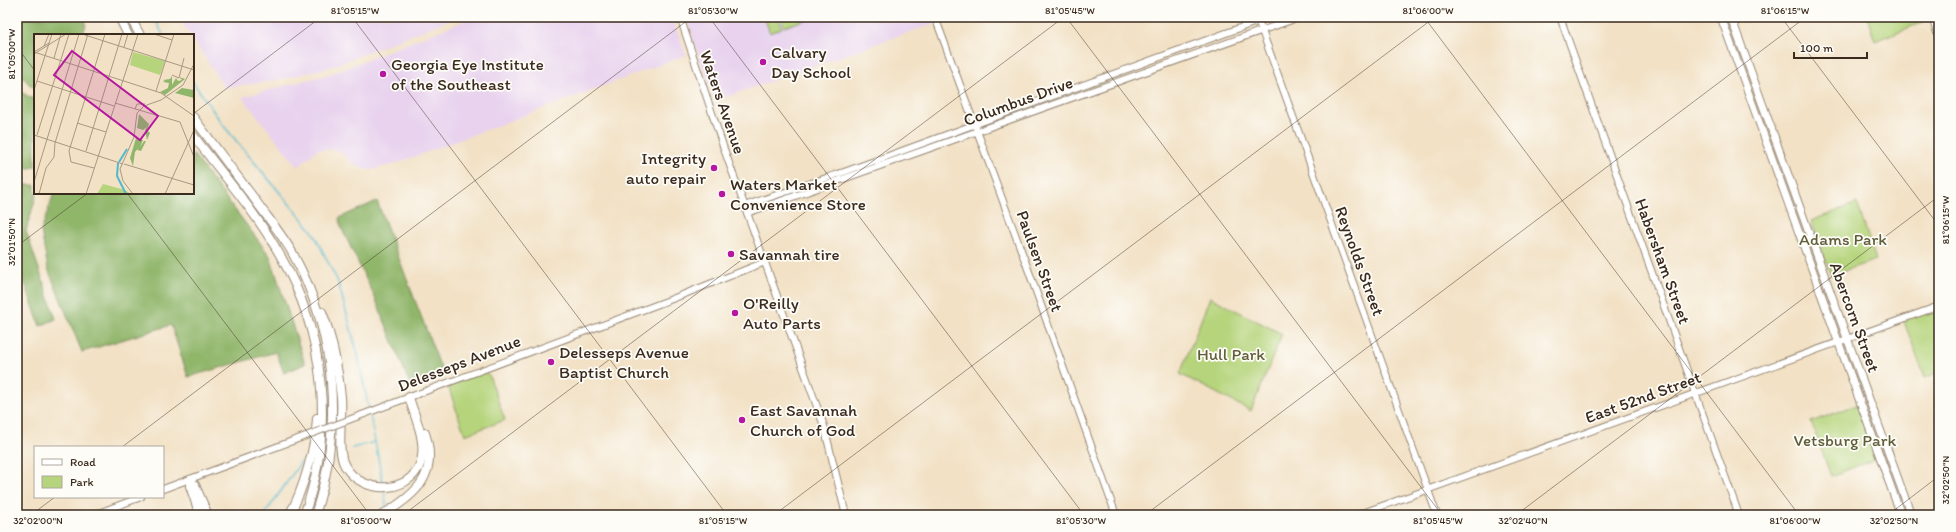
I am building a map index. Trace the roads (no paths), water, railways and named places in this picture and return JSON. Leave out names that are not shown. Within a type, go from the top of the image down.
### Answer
[{"type":"highway","points":[[119,17],[128,34]]},
{"type":"highway","points":[[130,17],[139,34]]},
{"type":"highway","points":[[194,118],[268,217],[293,254],[317,296],[337,365],[341,398],[341,452],[344,465],[350,474],[368,486],[380,488],[400,484],[415,472],[422,455],[422,441],[409,397]]},
{"type":"highway","points":[[194,136],[259,223],[288,269],[308,319],[320,371],[322,407],[321,442],[315,478],[304,515]]},
{"type":"highway","points":[[293,254],[318,316],[330,370],[333,407],[331,443],[325,480],[315,515]]},
{"type":"highway","points":[[289,515],[296,504],[300,491],[315,430],[320,371]]},
{"type":"highway","points":[[382,515],[403,503],[416,491],[423,481],[428,467],[430,450],[425,434],[409,397]]},
{"type":"highway","points":[[190,480],[190,487],[200,515]]},
{"type":"highway","points":[[190,480],[195,485],[208,515]]},
{"type":"main road","name":"Abercorn Street","points":[[1721,17],[1901,515]]},
{"type":"main road","name":"Abercorn Street","points":[[1731,17],[1911,515]]},
{"type":"street","name":"Waters Avenue","points":[[680,17],[744,206],[824,426],[846,515]]},
{"type":"street","name":"Paulsen Street","points":[[935,17],[1023,255],[1116,515]]},
{"type":"street","name":"Columbus Drive","points":[[744,206],[844,172],[1258,19],[1270,17]]},
{"type":"street","name":"Columbus Drive","points":[[747,213],[1300,17]]},
{"type":"street","name":"Habersham Street","points":[[1560,17],[1739,515]]},
{"type":"street","points":[[1932,17],[1939,39]]},
{"type":"street","name":"Reynolds Street","points":[[1258,19],[1437,515]]},
{"type":"street","name":"Delesseps Avenue","points":[[164,489],[765,262]]},
{"type":"street","name":"East 52nd Street","points":[[1357,515],[1939,306]]},
{"type":"street","points":[[93,515],[138,498]]},
{"type":"waterway","points":[[154,17],[162,34]]},
{"type":"waterway","points":[[194,83],[223,125],[313,232],[338,282],[358,355],[369,411]]},
{"type":"waterway","points":[[370,415],[383,484]]},
{"type":"waterway","points":[[352,448],[375,442]]},
{"type":"waterway","points":[[264,515],[301,462]]},
{"type":"waterway","points":[[384,489],[386,503],[385,509]]},
{"type":"place","name":"Calvary Day School","points":[[763,62]]},
{"type":"place","name":"Georgia Eye Institute of the Southeast","points":[[383,74]]},
{"type":"place","name":"Integrity auto repair","points":[[714,168]]},
{"type":"place","name":"Waters Market Convenience Store","points":[[722,194]]},
{"type":"place","name":"Savannah tire","points":[[731,254]]},
{"type":"place","name":"O'Reilly Auto Parts","points":[[735,313]]},
{"type":"place","name":"Delesseps Avenue Baptist Church","points":[[551,362]]},
{"type":"place","name":"East Savannah Church of God","points":[[742,420]]},
{"type":"park label","name":"Adams Park","points":[[1843,239]]},
{"type":"park label","name":"Hull Park","points":[[1231,354]]},
{"type":"park label","name":"Vetsburg Park","points":[[1845,440]]}]
